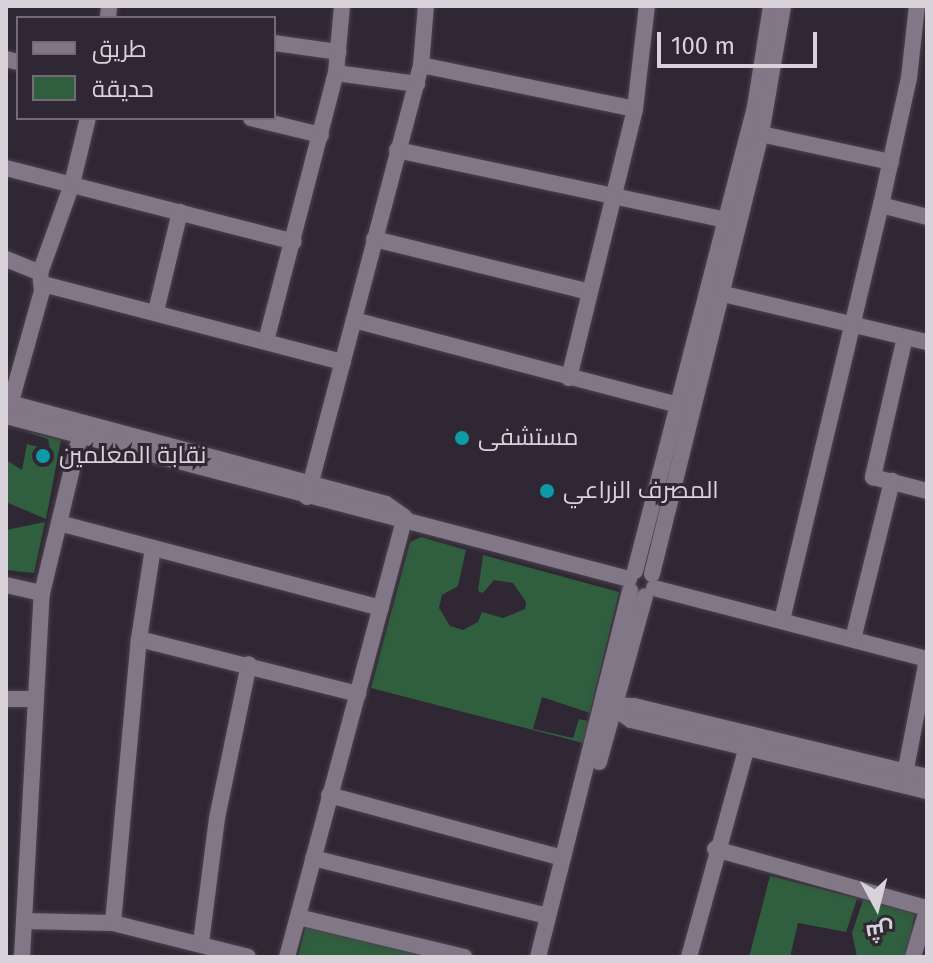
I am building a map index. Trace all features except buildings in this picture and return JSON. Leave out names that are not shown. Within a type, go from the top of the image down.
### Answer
[{"type":"street","points":[[266,341],[336,73],[342,6]]},
{"type":"street","points":[[308,490],[417,84],[426,6]]},
{"type":"street","points":[[569,378],[635,109],[647,6]]},
{"type":"street","points":[[550,957],[589,782],[731,221],[755,107],[771,6]]},
{"type":"street","points":[[731,221],[761,134],[783,6]]},
{"type":"street","points":[[782,620],[850,323],[891,162],[909,78],[917,6]]},
{"type":"street","points":[[276,43],[338,52]]},
{"type":"street","points":[[421,65],[635,109]]},
{"type":"street","points":[[336,73],[417,84]]},
{"type":"street","points":[[88,120],[7,410],[308,490],[386,504],[405,518],[927,659],[904,779]]},
{"type":"street","points":[[259,120],[321,135]]},
{"type":"street","points":[[761,134],[891,162]]},
{"type":"street","points":[[397,150],[731,221]]},
{"type":"street","points":[[6,168],[294,242]]},
{"type":"street","points":[[881,205],[927,217]]},
{"type":"street","points":[[156,311],[180,212]]},
{"type":"street","points":[[374,239],[589,292]]},
{"type":"street","points":[[6,259],[42,279],[343,362]]},
{"type":"street","points":[[714,292],[927,342]]},
{"type":"street","points":[[641,583],[678,405],[714,292]]},
{"type":"street","points":[[354,320],[678,405]]},
{"type":"street","points":[[905,337],[873,477],[927,491]]},
{"type":"street","points":[[22,957],[42,593],[82,430]]},
{"type":"street","points":[[853,639],[892,481]]},
{"type":"street","points":[[287,957],[405,518]]},
{"type":"street","points":[[59,523],[381,608]]},
{"type":"street","points":[[113,923],[139,639],[153,548]]},
{"type":"street","points":[[6,585],[42,593]]},
{"type":"street","points":[[139,639],[249,664],[358,694]]},
{"type":"street","points":[[201,943],[217,818],[249,664]]},
{"type":"street","points":[[6,699],[35,699]]},
{"type":"street","points":[[608,706],[631,720],[664,720],[904,779],[927,791]]},
{"type":"street","points":[[689,957],[715,849],[748,741]]},
{"type":"street","points":[[904,779],[927,777]]},
{"type":"street","points":[[538,957],[563,858],[589,782]]},
{"type":"street","points":[[329,795],[563,858]]},
{"type":"street","points":[[715,849],[927,909],[913,957]]},
{"type":"street","points":[[313,858],[548,916]]},
{"type":"street","points":[[6,914],[113,923],[248,957]]},
{"type":"street","points":[[298,917],[464,957]]},
{"type":"green space","points":[[25,431],[61,440],[46,519],[6,502],[6,460],[22,470],[27,444],[50,450],[48,439]]},
{"type":"green space","points":[[45,522],[34,573],[6,570],[6,530]]},
{"type":"green space","points":[[421,537],[466,550],[458,586],[442,595],[439,608],[450,626],[463,630],[478,622],[482,612],[503,618],[525,609],[526,602],[513,583],[494,580],[483,593],[478,591],[483,555],[619,592],[590,713],[542,697],[533,729],[573,738],[579,719],[588,721],[583,743],[371,688],[410,542]]},
{"type":"green space","points":[[770,876],[915,913],[906,957],[857,957],[852,933],[863,900],[857,899],[846,932],[798,923],[790,957],[749,957]]},
{"type":"green space","points":[[307,921],[441,957],[298,957]]},
{"type":"place","name":"مستشفى","points":[[462,438]]},
{"type":"place","name":"نقابة المعلمين","points":[[43,456]]},
{"type":"place","name":"المصرف الزراعي","points":[[547,491]]}]
